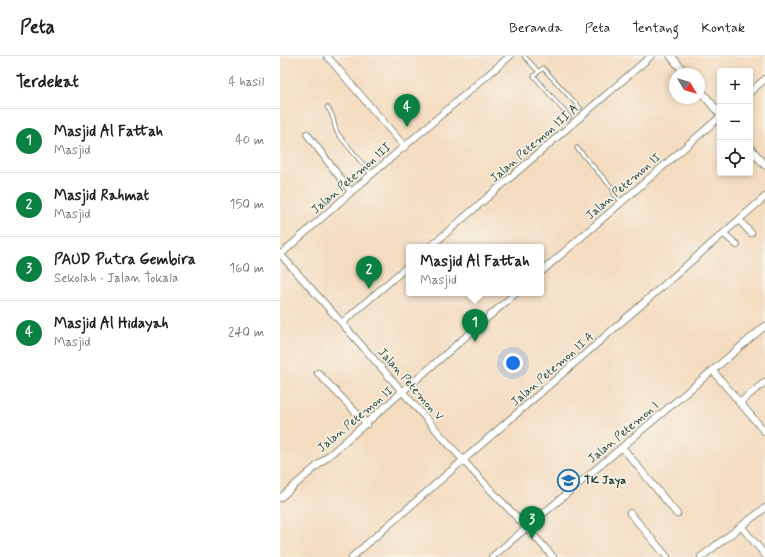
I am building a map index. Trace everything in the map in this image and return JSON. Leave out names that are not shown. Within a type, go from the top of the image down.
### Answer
[{"type":"street","points":[[327,56],[405,147]]},
{"type":"street","name":"Jalan Petemon III","points":[[280,254],[510,56]]},
{"type":"street","name":"Jalan Petemon III A","points":[[433,244],[651,56]]},
{"type":"street","points":[[671,56],[681,68]]},
{"type":"street","points":[[753,90],[765,80]]},
{"type":"street","points":[[705,96],[717,110]]},
{"type":"street","name":"Jalan Petemon II","points":[[544,269],[717,121]]},
{"type":"street","points":[[307,134],[351,192]]},
{"type":"street","points":[[753,151],[765,165]]},
{"type":"street","name":"Jalan Petemon II A","points":[[352,557],[765,197]]},
{"type":"street","points":[[739,220],[751,233]]},
{"type":"street","points":[[724,234],[737,245]]},
{"type":"street","name":"Jalan Petemon V","points":[[280,254],[343,322],[463,460],[527,527],[553,557]]},
{"type":"street","points":[[343,322],[406,269]]},
{"type":"street","name":"Jalan Petemon II","points":[[280,498],[404,392],[513,296]]},
{"type":"street","name":"Jalan Petemon I","points":[[492,557],[765,326]]},
{"type":"street","points":[[713,371],[765,432]]},
{"type":"street","points":[[318,373],[367,424]]},
{"type":"street","points":[[739,403],[765,382]]},
{"type":"street","points":[[622,447],[677,514]]},
{"type":"street","points":[[701,557],[765,508]]},
{"type":"street","points":[[630,513],[667,557]]},
{"type":"street","points":[[741,526],[765,555]]},
{"type":"lane","points":[[524,56],[538,72]]},
{"type":"lane","points":[[569,117],[534,77],[538,72],[543,68],[580,108]]},
{"type":"lane","points":[[327,107],[334,116],[335,128],[338,134],[372,175]]},
{"type":"lane","points":[[577,148],[614,190],[614,194],[622,202]]},
{"type":"place","name":"Masjid Al Hidayah","points":[[407,127]]},
{"type":"place","name":"Masjid Rahmat","points":[[369,289]]},
{"type":"place","name":"Masjid Al Fattah","points":[[475,342]]},
{"type":"place","name":"TK Jaya","points":[[568,480]]},
{"type":"place","name":"PAUD Putra Gembira","points":[[532,539]]}]
